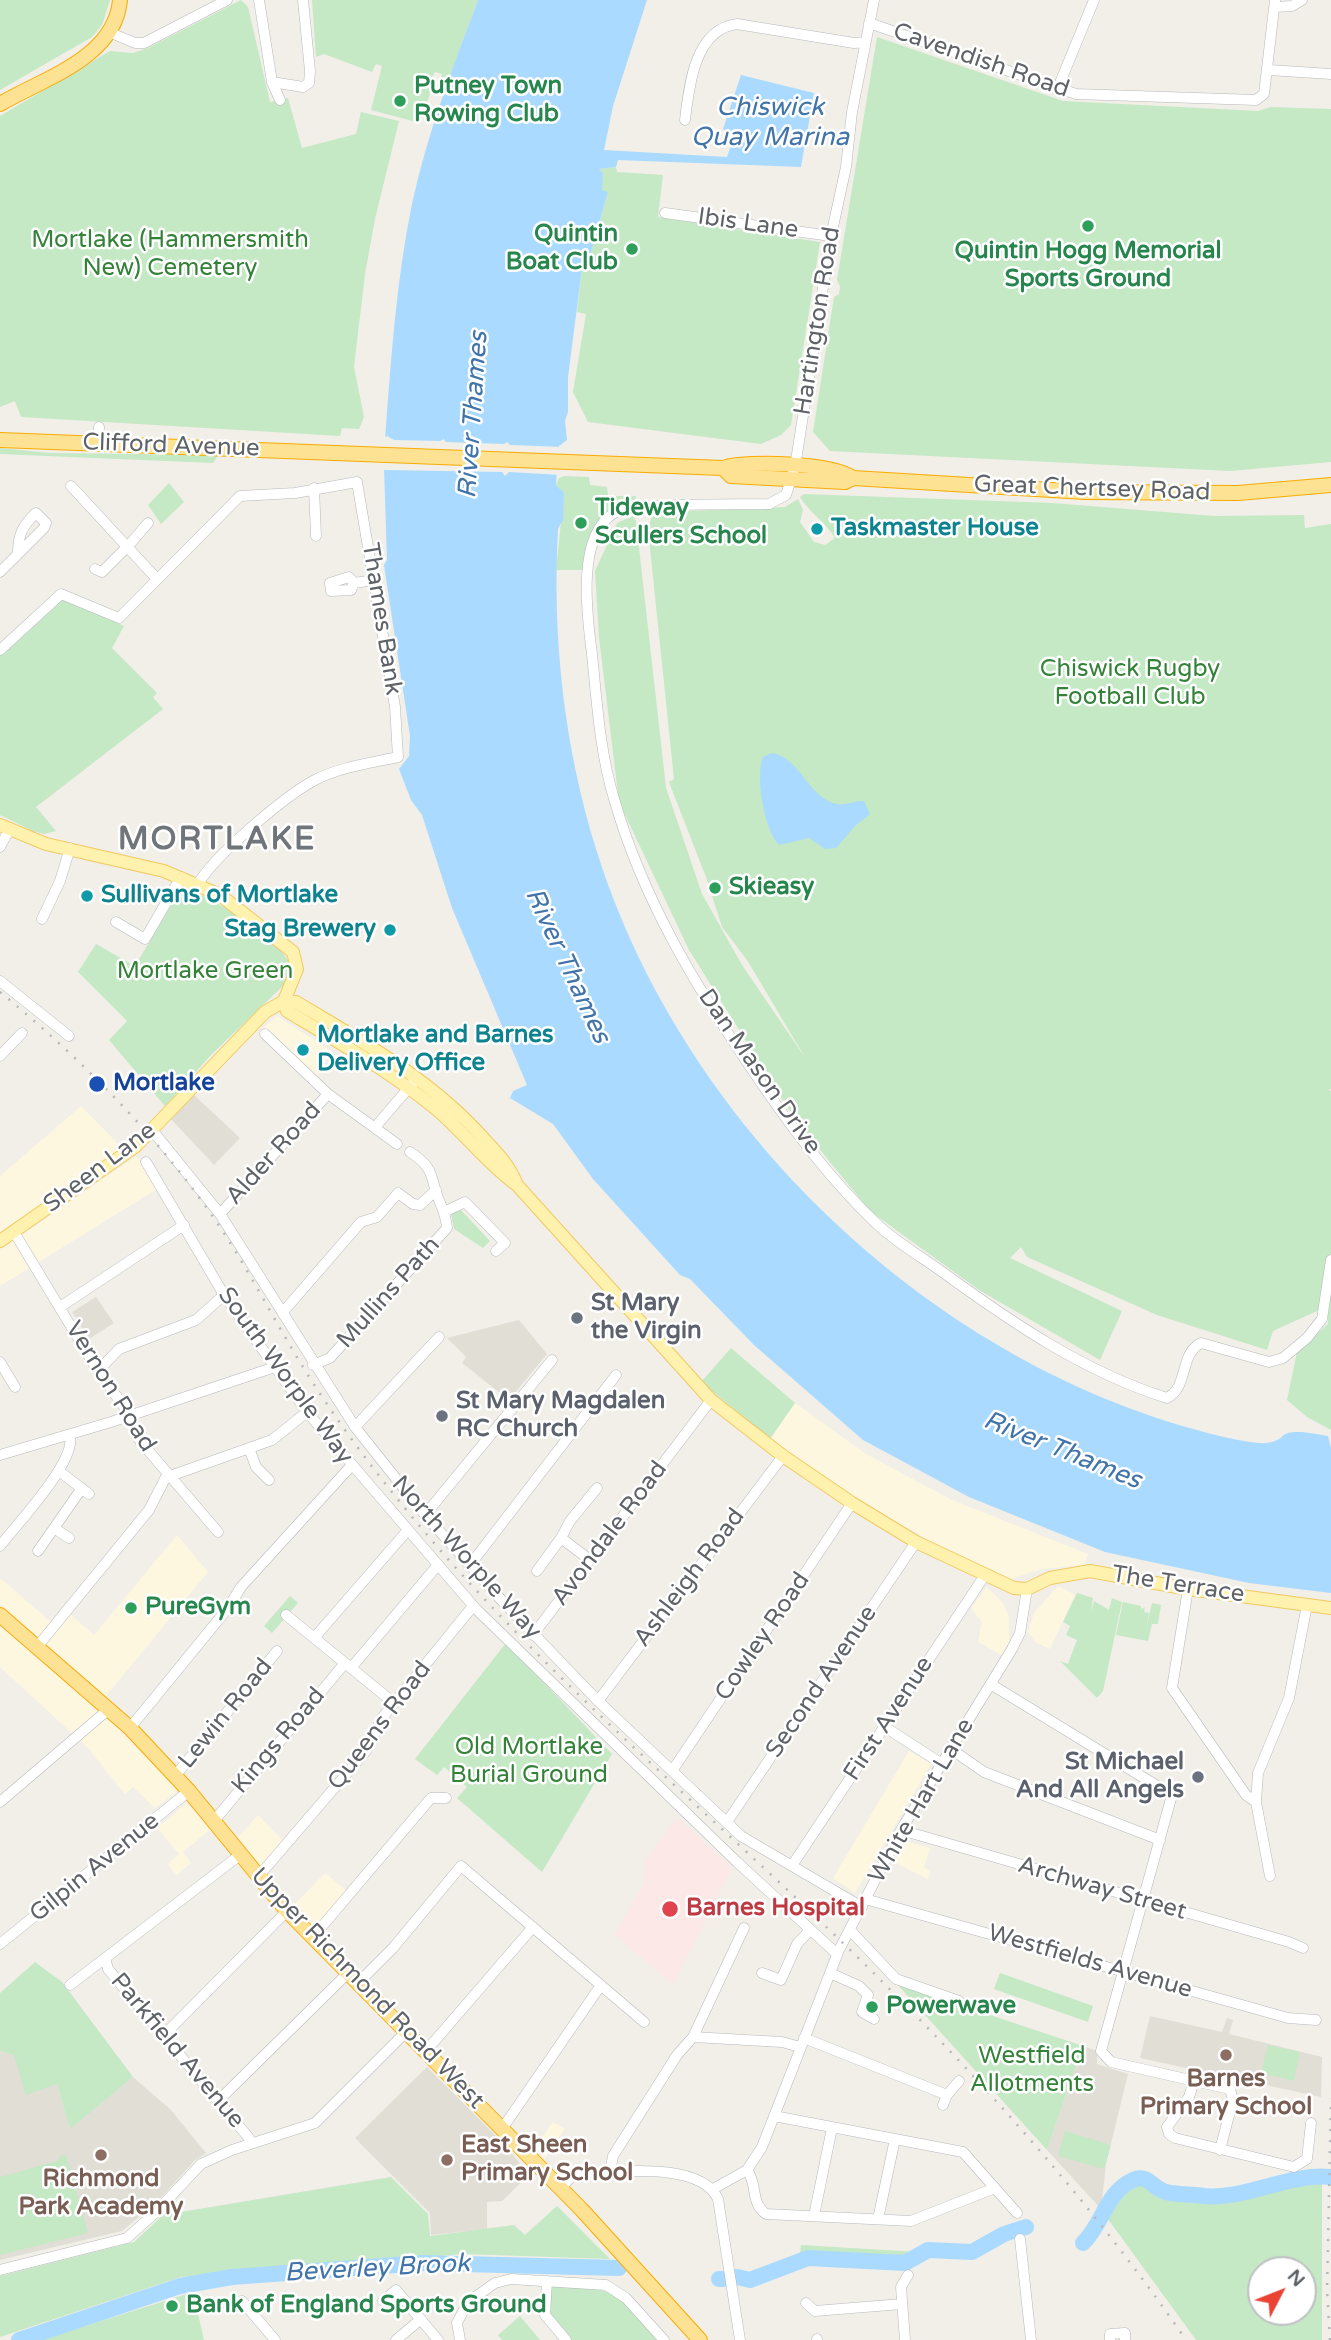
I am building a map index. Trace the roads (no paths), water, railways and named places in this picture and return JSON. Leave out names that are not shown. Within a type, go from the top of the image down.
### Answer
[{"type":"highway","points":[[0,104],[90,53],[111,33],[120,0]]},
{"type":"highway","name":"Clifford Avenue","points":[[0,440],[620,463]]},
{"type":"highway","name":"Great Chertsey Road","points":[[620,463],[723,468],[731,476],[794,473],[845,482],[853,478],[1085,492],[1238,493],[1331,485]]},
{"type":"highway","name":"Upper Richmond Road West","points":[[0,1615],[130,1728],[189,1791],[287,1911],[561,2188],[700,2340]]},
{"type":"main road","points":[[4,827],[46,844],[181,877],[220,895],[293,953],[297,969],[284,1001],[287,1011],[409,1090],[447,1119],[517,1185],[711,1400],[783,1456],[916,1542],[1014,1588],[1027,1589]]},
{"type":"main road","points":[[284,1001],[296,1002],[417,1077],[475,1128],[512,1172],[517,1185]]},
{"type":"main road","name":"Sheen Lane","points":[[0,1241],[129,1151],[265,1012],[284,1001]]},
{"type":"main road","name":"The Terrace","points":[[1027,1589],[1050,1578],[1090,1571],[1188,1589],[1331,1608]]},
{"type":"street","points":[[111,33],[135,43],[144,43],[227,0]]},
{"type":"street","points":[[259,0],[277,99]]},
{"type":"street","points":[[272,82],[303,87],[309,83],[303,0]]},
{"type":"street","name":"Hartington Road","points":[[794,473],[831,236],[842,175],[846,167],[848,138],[874,0]]},
{"type":"street","points":[[1057,90],[1094,0]]},
{"type":"street","points":[[1302,0],[1292,6],[1275,4],[1269,70],[1331,74]]},
{"type":"street","name":"Cavendish Road","points":[[869,23],[1057,90],[1076,94],[1262,98],[1269,70]]},
{"type":"street","points":[[683,112],[703,44],[724,26],[737,24],[854,43],[865,42]]},
{"type":"street","name":"Ibis Lane","points":[[665,213],[831,236]]},
{"type":"street","points":[[98,444],[99,427]]},
{"type":"street","name":"Dan Mason Drive","points":[[794,473],[786,495],[775,503],[632,507],[613,514],[594,535],[587,575],[590,639],[604,755],[632,854],[678,951],[720,1022],[794,1131],[878,1225],[989,1305],[1109,1378],[1167,1398],[1178,1390],[1190,1354],[1201,1343],[1269,1362],[1283,1358],[1297,1347],[1322,1319],[1331,1260]]},
{"type":"street","name":"Thames Bank","points":[[198,884],[221,855],[313,781],[342,769],[398,757],[395,708],[357,482],[314,488]]},
{"type":"street","points":[[71,486],[156,578]]},
{"type":"street","points":[[0,650],[61,594],[119,618],[240,496],[314,488],[316,536]]},
{"type":"street","points":[[95,569],[102,572],[148,523]]},
{"type":"street","points":[[0,572],[19,554]]},
{"type":"street","points":[[354,583],[374,580]]},
{"type":"street","points":[[0,846],[4,827]]},
{"type":"street","points":[[42,919],[60,881],[70,848]]},
{"type":"street","points":[[116,922],[145,939],[181,877]]},
{"type":"street","points":[[0,981],[69,1036]]},
{"type":"street","points":[[0,1056],[22,1033]]},
{"type":"street","points":[[265,1034],[328,1094],[376,1126],[397,1144]]},
{"type":"street","points":[[376,1126],[409,1090],[417,1077]]},
{"type":"street","name":"Alder Road","points":[[220,1214],[328,1094]]},
{"type":"street","name":"North Worple Way","points":[[152,1130],[220,1214],[283,1312],[313,1365],[355,1427],[425,1515],[533,1635],[597,1701],[741,1836],[864,1903]]},
{"type":"street","points":[[411,1152],[431,1170],[436,1190],[446,1211],[465,1202],[505,1243],[496,1251]]},
{"type":"street","name":"South Worple Way","points":[[146,1162],[223,1295],[307,1412],[437,1566],[473,1606],[837,1954]]},
{"type":"street","points":[[283,1312],[361,1222],[377,1217],[398,1193],[403,1194],[413,1204],[420,1205],[436,1190]]},
{"type":"street","name":"Mullins Path","points":[[313,1365],[330,1358],[447,1228],[446,1211]]},
{"type":"street","points":[[60,1307],[184,1224]]},
{"type":"street","name":"Vernon Road","points":[[14,1232],[98,1371],[130,1415],[140,1441],[218,1532]]},
{"type":"street","points":[[98,1371],[119,1349],[196,1320],[223,1295]]},
{"type":"street","points":[[355,1427],[439,1337]]},
{"type":"street","points":[[425,1515],[552,1360]]},
{"type":"street","points":[[0,1362],[15,1387]]},
{"type":"street","points":[[0,1455],[70,1436],[275,1367]]},
{"type":"street","points":[[470,1565],[616,1375]]},
{"type":"street","name":"Avondale Road","points":[[533,1635],[711,1400]]},
{"type":"street","points":[[37,1647],[149,1510],[169,1474],[272,1440],[307,1412]]},
{"type":"street","points":[[0,1546],[59,1471],[68,1454],[70,1436]]},
{"type":"street","points":[[249,1448],[256,1467],[269,1480]]},
{"type":"street","name":"Ashleigh Road","points":[[597,1701],[783,1456]]},
{"type":"street","points":[[130,1728],[235,1597],[351,1466]]},
{"type":"street","points":[[38,1551],[85,1491],[59,1471]]},
{"type":"street","points":[[537,1571],[570,1521],[597,1488]]},
{"type":"street","name":"Cowley Road","points":[[672,1771],[852,1503]]},
{"type":"street","points":[[54,1528],[69,1538]]},
{"type":"street","points":[[314,1637],[407,1531]]},
{"type":"street","points":[[561,1538],[590,1560]]},
{"type":"street","name":"Second Avenue","points":[[727,1822],[916,1542]]},
{"type":"street","name":"Kings Road","points":[[214,1821],[437,1566]]},
{"type":"street","name":"First Avenue","points":[[793,1864],[985,1575]]},
{"type":"street","name":"White Hart Lane","points":[[747,2170],[762,2147],[837,1954],[901,1830],[992,1685],[1020,1633],[1027,1589]]},
{"type":"street","points":[[1188,1589],[1172,1688],[1246,1795],[1256,1802]]},
{"type":"street","points":[[1270,1875],[1256,1802],[1261,1761],[1289,1698],[1307,1605]]},
{"type":"street","name":"Queens Road","points":[[258,1877],[366,1751],[379,1723],[473,1606]]},
{"type":"street","points":[[286,1615],[394,1703]]},
{"type":"street","name":"Lewin Road","points":[[176,1776],[277,1651]]},
{"type":"street","points":[[992,1685],[1172,1795],[1101,2051],[1111,2062],[1227,2087],[1232,2091],[1233,2099],[1220,2150]]},
{"type":"street","points":[[0,1802],[109,1709]]},
{"type":"street","points":[[885,1727],[942,1763]]},
{"type":"street","points":[[951,1749],[984,1772],[1160,1840]]},
{"type":"street","name":"Gilpin Avenue","points":[[0,1944],[189,1791]]},
{"type":"street","points":[[313,1937],[431,1798],[446,1798]]},
{"type":"street","name":"Archway Street","points":[[901,1830],[1303,1948]]},
{"type":"street","points":[[70,1985],[240,1855]]},
{"type":"street","points":[[219,2100],[354,1978],[393,1948],[461,1866],[644,2022]]},
{"type":"street","name":"Westfields Avenue","points":[[864,1903],[1288,2018],[1316,2020]]},
{"type":"street","points":[[164,2035],[287,1911]]},
{"type":"street","points":[[426,2051],[533,1927]]},
{"type":"street","points":[[610,2172],[613,2156],[677,2055],[693,2037],[744,1928]]},
{"type":"street","points":[[762,1973],[781,1980],[797,1944],[810,1930]]},
{"type":"street","points":[[850,1930],[896,1979],[959,2001]]},
{"type":"street","name":"Parkfield Avenue","points":[[105,1958],[108,1969],[219,2100],[249,2138],[250,2144]]},
{"type":"street","points":[[830,1973],[859,1986],[868,1995],[862,2012],[874,2019]]},
{"type":"street","points":[[502,2129],[601,1986]]},
{"type":"street","points":[[0,2270],[127,2238],[156,2212],[201,2164],[250,2144],[315,2123],[406,2032]]},
{"type":"street","points":[[693,2037],[802,2042],[945,2100],[958,2081]]},
{"type":"street","points":[[1194,2081],[1189,2096],[1168,2131],[1175,2138],[1299,2166],[1307,2159],[1311,2123]]},
{"type":"street","points":[[774,2116],[963,2152],[1017,2213]]},
{"type":"street","points":[[814,2216],[832,2128]]},
{"type":"street","points":[[878,2219],[895,2139]]},
{"type":"street","points":[[713,2189],[747,2170],[752,2176],[757,2205],[762,2212],[902,2222],[920,2219],[995,2188]]},
{"type":"street","points":[[561,2188],[582,2173],[663,2171],[694,2179],[713,2189],[718,2199],[740,2340]]},
{"type":"street","points":[[1020,2239],[1031,2340]]},
{"type":"street","points":[[905,2340],[901,2287],[908,2275]]},
{"type":"street","points":[[460,2340],[457,2323],[460,2314],[479,2291],[511,2279],[606,2285],[626,2298],[664,2340]]},
{"type":"street","points":[[547,2281],[545,2315],[566,2340]]},
{"type":"street","points":[[383,2301],[396,2290],[438,2340]]},
{"type":"street","points":[[242,2301],[271,2338]]},
{"type":"street","points":[[806,2303],[815,2311],[902,2304]]},
{"type":"street","points":[[396,2340],[421,2319]]},
{"type":"street","points":[[1110,2340],[1110,2334],[1125,2333],[1125,2340]]},
{"type":"water","points":[[478,0],[647,0],[613,106],[604,150],[727,157],[734,136],[723,129],[741,75],[814,93],[801,167],[618,160],[616,167],[599,169],[603,173],[602,190],[608,192],[590,256],[582,269],[568,377],[568,412],[565,421],[567,440],[559,446],[556,485],[564,493],[563,520],[558,529],[559,651],[569,733],[586,813],[597,852],[638,956],[694,1055],[762,1146],[842,1229],[931,1301],[1028,1362],[1131,1409],[1238,1440],[1273,1442],[1293,1432],[1328,1436],[1331,1448],[1331,1593],[1249,1583],[1105,1552],[969,1497],[863,1440],[754,1345],[690,1279],[680,1275],[593,1179],[553,1124],[510,1098],[513,1091],[527,1085],[452,908],[422,815],[411,800],[399,769],[409,756],[410,736],[384,565],[387,560],[384,467],[389,470],[391,468],[394,440],[385,439],[406,233],[433,126]]},
{"type":"water","points":[[772,753],[790,762],[827,800],[837,804],[864,801],[870,814],[856,825],[836,848],[825,849],[809,838],[779,845],[765,816],[760,777],[763,757]]},
{"type":"waterway","name":"Beverley Brook","points":[[1136,2178],[1139,2173]]},
{"type":"waterway","name":"Beverley Brook","points":[[1083,2243],[1117,2192],[1138,2178],[1170,2193],[1220,2196],[1299,2179],[1331,2177]]},
{"type":"waterway","name":"Beverley Brook","points":[[737,2277],[750,2280],[808,2258],[905,2263],[928,2250],[972,2252],[1004,2234],[1026,2227]]},
{"type":"waterway","name":"Beverley Brook","points":[[19,2340],[180,2286],[232,2277],[423,2263],[619,2268]]},
{"type":"waterway","points":[[744,2276],[757,2270]]},
{"type":"railway","points":[[0,992],[55,1039],[107,1090],[179,1171],[232,1245],[300,1363],[345,1430],[447,1558],[591,1707],[793,1895],[935,2036],[1067,2183],[1186,2340]]},
{"type":"railway","points":[[1330,2340],[1327,2290],[1331,2098]]},
{"type":"place","name":"Putney Town Rowing Club","points":[[400,101]]},
{"type":"place","name":"Quintin Hogg Memorial Sports Ground","points":[[1088,226]]},
{"type":"place","name":"Quintin Boat Club","points":[[632,249]]},
{"type":"place","name":"Tideway Scullers School","points":[[581,523]]},
{"type":"place","name":"Taskmaster House","points":[[817,529]]},
{"type":"place","name":"Skieasy","points":[[715,888]]},
{"type":"place","name":"Sullivans of Mortlake","points":[[87,896]]},
{"type":"place","name":"Stag Brewery","points":[[390,930]]},
{"type":"place","name":"Mortlake and Barnes Delivery Office","points":[[303,1050]]},
{"type":"place","name":"Mortlake","points":[[97,1084]]},
{"type":"place","name":"St Mary the Virgin","points":[[577,1318]]},
{"type":"place","name":"St Mary Magdalen RC Church","points":[[442,1416]]},
{"type":"place","name":"PureGym","points":[[131,1608]]},
{"type":"place","name":"St Michael And All Angels","points":[[1198,1777]]},
{"type":"place","name":"Barnes Hospital","points":[[670,1909]]},
{"type":"place","name":"Powerwave","points":[[872,2007]]},
{"type":"place","name":"Barnes Primary School","points":[[1226,2055]]},
{"type":"place","name":"Richmond Park Academy","points":[[101,2155]]},
{"type":"place","name":"East Sheen Primary School","points":[[447,2160]]},
{"type":"place","name":"Bank of England Sports Ground","points":[[172,2306]]},
{"type":"district","name":"MORTLAKE","points":[[217,841]]},
{"type":"water label","name":"Chiswick Quay Marina","points":[[770,123]]},
{"type":"water label","name":"River Thames","points":[[474,415]]},
{"type":"water label","name":"River Thames","points":[[567,966]]},
{"type":"water label","name":"River Thames","points":[[1062,1451]]},
{"type":"park label","name":"Mortlake (Hammersmith New) Cemetery","points":[[170,255]]},
{"type":"park label","name":"Chiswick Rugby Football Club","points":[[1130,684]]},
{"type":"park label","name":"Mortlake Green","points":[[205,972]]},
{"type":"park label","name":"Old Mortlake Burial Ground","points":[[529,1762]]},
{"type":"park label","name":"Westfield Allotments","points":[[1032,2071]]}]
